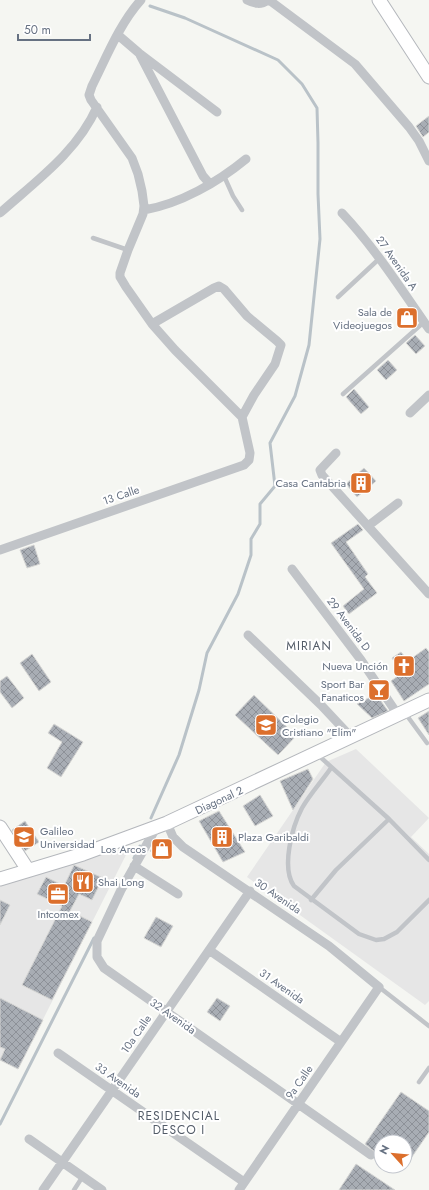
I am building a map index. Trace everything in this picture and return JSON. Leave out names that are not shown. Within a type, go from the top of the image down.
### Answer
[{"type":"main road","points":[[379,0],[429,77]]},
{"type":"main road","name":"Diagonal 2","points":[[0,879],[83,854],[161,826],[429,701]]},
{"type":"main road","points":[[0,827],[28,870]]},
{"type":"street","points":[[141,0],[132,10],[118,35],[89,95],[132,158],[144,200],[144,210],[128,250],[120,277],[152,324],[175,350],[242,417],[274,364],[281,345],[247,316],[224,289],[219,286],[152,324]]},
{"type":"street","points":[[247,0],[257,4],[261,4],[269,0],[355,64],[409,127],[419,141],[429,162]]},
{"type":"street","points":[[118,35],[216,112]]},
{"type":"street","points":[[139,53],[203,176],[210,184]]},
{"type":"street","points":[[0,213],[69,150],[82,135],[97,107]]},
{"type":"street","points":[[144,210],[179,199],[210,184],[224,176],[246,159]]},
{"type":"street","name":"27 Avenida A","points":[[342,213],[363,236],[380,258],[427,326]]},
{"type":"street","points":[[410,414],[429,395]]},
{"type":"street","name":"13 Calle","points":[[0,550],[244,465],[249,460],[250,453],[242,417]]},
{"type":"street","points":[[336,452],[320,471],[322,475],[429,594]]},
{"type":"street","points":[[368,526],[398,503]]},
{"type":"street","name":"29 Avenida D","points":[[292,569],[362,660],[401,714]]},
{"type":"street","points":[[248,635],[321,704],[352,737]]},
{"type":"street","name":"32 Avenida","points":[[161,826],[134,866],[97,941],[96,958],[104,968],[370,1155]]},
{"type":"street","name":"30 Avenida","points":[[161,826],[183,847],[329,946],[380,987]]},
{"type":"street","points":[[134,866],[178,894]]},
{"type":"street","name":"10a Calle","points":[[42,1190],[250,892]]},
{"type":"street","name":"31 Avenida","points":[[209,950],[341,1042]]},
{"type":"street","name":"9a Calle","points":[[242,1186],[380,987]]},
{"type":"street","name":"33 Avenida","points":[[58,1053],[112,1090],[242,1186]]},
{"type":"street","points":[[29,1139],[102,1190]]},
{"type":"lane","points":[[224,176],[233,196],[242,210]]},
{"type":"lane","points":[[93,238],[128,250]]},
{"type":"lane","points":[[338,298],[380,258]]},
{"type":"lane","points":[[343,394],[427,326]]},
{"type":"lane","points":[[401,714],[427,743]]},
{"type":"lane","points":[[317,754],[389,819],[429,860]]},
{"type":"lane","points":[[331,768],[302,808],[293,830],[288,864],[290,881],[311,900],[360,934],[376,940],[384,939],[397,932],[429,900]]},
{"type":"lane","points":[[311,900],[336,870],[389,819]]},
{"type":"lane","points":[[380,987],[429,1026]]},
{"type":"lane","points":[[419,1082],[429,1068]]},
{"type":"lane","points":[[74,1190],[82,1176]]},
{"type":"shaded area","points":[[356,749],[429,818],[411,837],[429,854],[429,1001],[425,1005],[247,877],[326,762]]},
{"type":"shaded area","points":[[130,847],[18,1069],[0,1060],[0,884],[76,861]]},
{"type":"building","points":[[429,116],[429,132],[423,137],[416,126]]},
{"type":"building","name":"Sala de Videojuegos","points":[[407,308],[417,322],[408,328],[398,315]]},
{"type":"building","points":[[415,335],[425,346],[416,354],[406,343]]},
{"type":"building","points":[[388,360],[397,370],[386,380],[377,370]]},
{"type":"building","points":[[354,389],[369,407],[361,414],[346,397]]},
{"type":"building","name":"Casa Cantabria","points":[[364,468],[376,481],[357,497],[346,484]]},
{"type":"building","points":[[358,524],[363,530],[346,542],[368,574],[365,577],[377,593],[349,614],[343,606],[364,589],[331,543]]},
{"type":"building","points":[[34,545],[40,564],[27,568],[20,550]]},
{"type":"building","points":[[426,648],[429,652],[429,684],[404,701],[391,681],[402,673],[392,658],[401,652],[408,661]]},
{"type":"building","points":[[32,654],[51,682],[39,691],[20,663]]},
{"type":"building","points":[[7,676],[24,698],[12,708],[0,692],[0,681]]},
{"type":"building","points":[[376,694],[388,711],[372,718],[357,704]]},
{"type":"building","name":"Colegio Cristiano \"Elim\"","points":[[254,695],[296,736],[278,755],[235,715]]},
{"type":"building","points":[[429,711],[429,735],[418,718]]},
{"type":"building","points":[[54,724],[83,742],[61,777],[47,768],[62,742],[48,733]]},
{"type":"building","points":[[308,769],[313,779],[293,810],[280,781]]},
{"type":"building","points":[[260,795],[273,816],[255,826],[243,806]]},
{"type":"building","name":"Plaza Garibaldi","points":[[219,811],[245,852],[223,862],[199,821]]},
{"type":"building","name":"Galileo Universidad","points":[[25,821],[39,842],[25,851],[12,830]]},
{"type":"building","name":"Los Arcos","points":[[158,841],[164,841],[173,847],[163,860],[150,851]]},
{"type":"building","points":[[74,865],[103,878],[92,900],[79,894],[70,911],[92,922],[52,1000],[22,985],[62,906],[37,894],[46,877],[64,886]]},
{"type":"building","points":[[0,900],[10,905],[0,925]]},
{"type":"building","points":[[156,917],[173,926],[161,947],[144,938]]},
{"type":"building","points":[[0,998],[43,1020],[18,1069],[0,1060],[5,1049],[0,1047]]},
{"type":"building","points":[[217,998],[230,1006],[220,1021],[207,1012]]},
{"type":"building","points":[[401,1092],[429,1111],[429,1132],[413,1155],[413,1134],[373,1134],[373,1150],[365,1144]]},
{"type":"building","points":[[356,1164],[395,1190],[339,1190]]},
{"type":"waterway","points":[[150,6],[185,18],[278,60],[302,84],[317,108],[320,239],[309,345],[295,396],[270,443],[275,486],[260,504],[260,524],[251,539],[251,555],[238,594],[207,653],[199,690],[179,755],[151,818]]},
{"type":"waterway","points":[[134,858],[140,846]]},
{"type":"waterway","points":[[0,1124],[94,938]]},
{"type":"place","name":"Sala de Videojuegos","points":[[407,318]]},
{"type":"place","name":"Casa Cantabria","points":[[361,483]]},
{"type":"place","name":"Nueva Unción","points":[[404,666]]},
{"type":"place","name":"Sport Bar Fanaticos","points":[[379,690]]},
{"type":"place","name":"Colegio Cristiano \"Elim\"","points":[[266,725]]},
{"type":"place","name":"Galileo Universidad","points":[[24,837]]},
{"type":"place","name":"Plaza Garibaldi","points":[[222,837]]},
{"type":"place","name":"Los Arcos","points":[[162,849]]},
{"type":"place","name":"Shai Long","points":[[83,882]]},
{"type":"place","name":"Intcomex","points":[[58,894]]},
{"type":"district","name":"MIRIAN","points":[[309,646]]},
{"type":"district","name":"RESIDENCIAL DESCO I","points":[[179,1123]]}]
